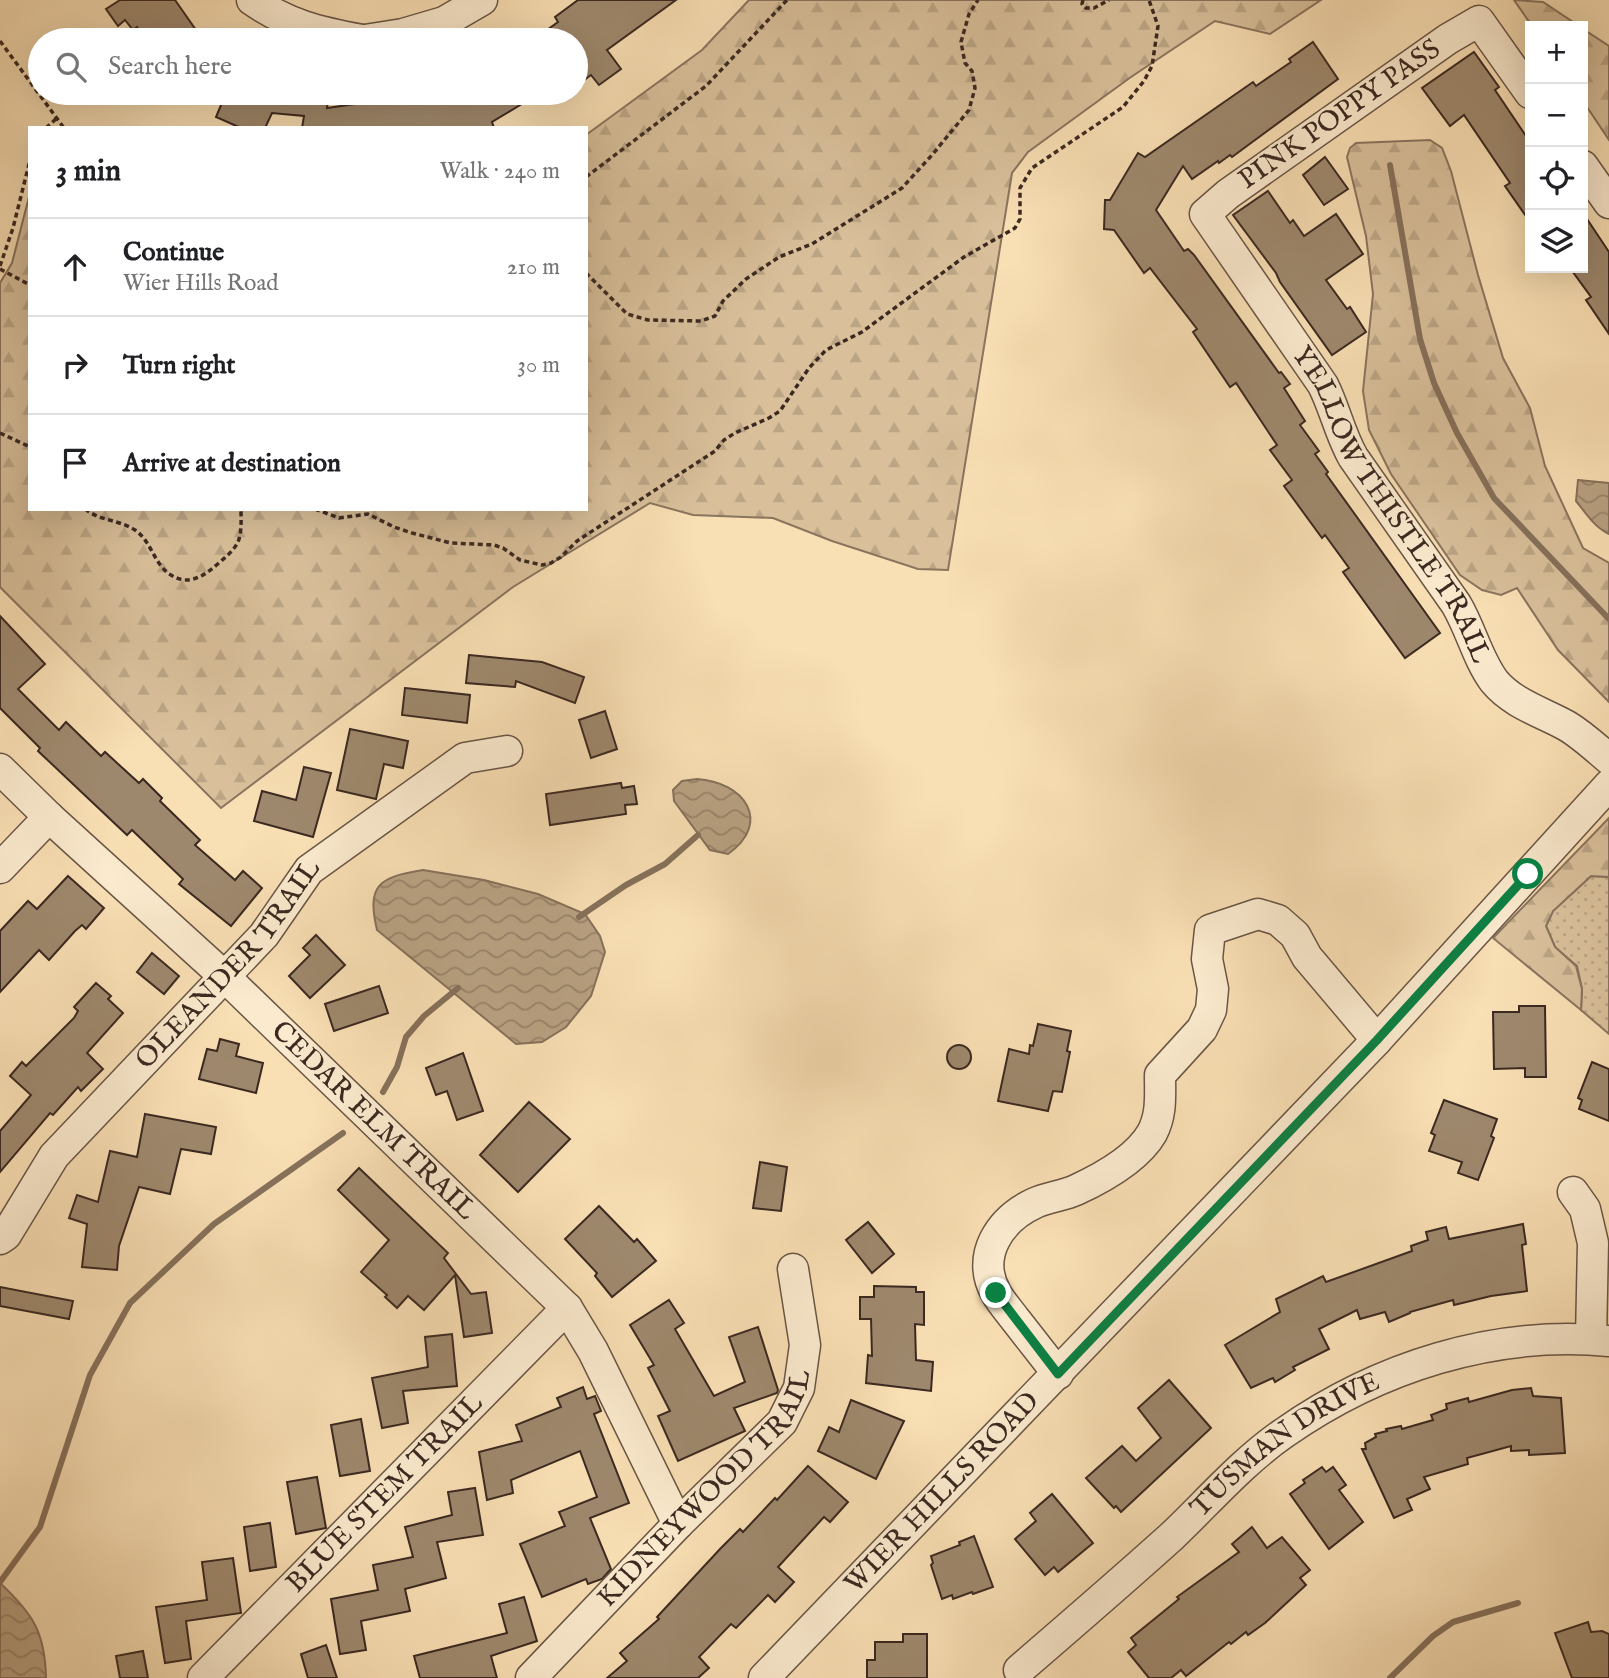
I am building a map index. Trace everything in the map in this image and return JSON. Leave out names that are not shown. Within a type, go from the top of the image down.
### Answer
[{"type":"street","points":[[252,0],[278,18],[309,28]]},
{"type":"street","points":[[424,28],[444,22],[482,0]]},
{"type":"street","name":"PINK POPPY PASS","points":[[1205,214],[1228,194],[1448,39],[1479,21],[1525,86]]},
{"type":"street","points":[[1588,173],[1609,203]]},
{"type":"street","name":"YELLOW THISTLE TRAIL","points":[[1205,214],[1323,386],[1331,400],[1342,438],[1353,457],[1468,623],[1484,664],[1495,682],[1524,705],[1570,728],[1609,759]]},
{"type":"street","name":"OLEANDER TRAIL","points":[[0,1239],[6,1235],[54,1156],[264,935],[309,870],[465,758],[507,751]]},
{"type":"street","name":"CEDAR ELM TRAIL","points":[[0,769],[225,977],[567,1308],[593,1352],[678,1524]]},
{"type":"street","name":"WIER HILLS ROAD","points":[[764,1678],[1377,1040],[1609,785]]},
{"type":"street","points":[[0,868],[49,817]]},
{"type":"street","points":[[1058,1374],[996,1293],[987,1270],[991,1245],[1008,1219],[1035,1203],[1075,1191],[1117,1167],[1138,1151],[1151,1134],[1161,1102],[1160,1075],[1202,1029],[1211,1010],[1213,989],[1207,959],[1210,930],[1258,914],[1278,920],[1295,935],[1307,957],[1377,1040]]},
{"type":"street","points":[[1573,1192],[1585,1209],[1593,1243],[1600,1340]]},
{"type":"street","name":"KIDNEYWOOD TRAIL","points":[[531,1678],[678,1524],[782,1422],[799,1388],[805,1345],[793,1269]]},
{"type":"street","name":"BLUE STEM TRAIL","points":[[203,1678],[567,1308]]},
{"type":"street","name":"TUSMAN DRIVE","points":[[1019,1670],[1115,1588],[1232,1477],[1283,1434],[1344,1395],[1436,1357],[1532,1340],[1600,1340]]},
{"type":"path","points":[[588,175],[706,86],[787,0]]},
{"type":"path","points":[[588,275],[627,314],[648,320],[701,321],[715,316],[723,301],[779,257],[812,244],[902,188],[969,110],[975,88],[972,71],[965,63],[961,42],[969,14],[978,0]]},
{"type":"path","points":[[1083,0],[1082,4],[1086,8],[1094,8],[1109,0]]},
{"type":"path","points":[[320,511],[339,518],[368,513],[394,527],[451,543],[484,542],[503,548],[520,560],[542,565],[551,563],[577,541],[715,451],[724,440],[780,411],[809,368],[826,350],[863,332],[964,257],[1015,228],[1020,219],[1020,188],[1032,168],[1123,107],[1144,81],[1152,66],[1158,26],[1149,0]]},
{"type":"path","points":[[0,41],[28,79]]},
{"type":"path","points":[[47,105],[63,126]]},
{"type":"path","points":[[48,126],[57,118]]},
{"type":"path","points":[[28,168],[0,267],[28,284]]},
{"type":"path","points":[[0,433],[28,446]]},
{"type":"path","points":[[90,511],[138,532],[147,541],[158,565],[171,576],[184,581],[197,580],[234,549],[239,538],[242,511]]},
{"type":"green space","points":[[749,0],[1321,0],[1270,34],[1215,21],[1131,77],[1028,152],[1012,173],[948,570],[918,569],[832,541],[773,518],[693,515],[650,503],[513,587],[221,808],[0,587],[0,283],[12,263],[28,201],[28,511],[588,511],[588,134],[702,50]]},
{"type":"green space","points":[[1514,0],[1543,2],[1572,21],[1529,21]]},
{"type":"green space","points":[[1588,32],[1609,46],[1609,140],[1588,108]]},
{"type":"green space","points":[[1430,140],[1442,148],[1451,171],[1503,358],[1530,408],[1545,466],[1583,548],[1609,563],[1609,702],[1558,650],[1517,588],[1501,595],[1482,590],[1460,575],[1391,474],[1369,430],[1363,391],[1373,294],[1366,236],[1347,157],[1350,148],[1356,143]]},
{"type":"green space","points":[[1609,818],[1609,877],[1591,876],[1553,911],[1546,926],[1555,947],[1576,966],[1582,989],[1581,1010],[1493,938]]},
{"type":"green space","points":[[1591,876],[1609,877],[1609,1034],[1581,1010],[1582,989],[1577,966],[1555,947],[1546,926],[1553,911]]},
{"type":"water","points":[[1578,480],[1609,483],[1609,534],[1595,524],[1576,501]]},
{"type":"water","points":[[697,779],[728,787],[747,806],[749,829],[742,842],[728,854],[710,850],[674,801],[673,790],[682,781]]},
{"type":"water","points":[[423,870],[484,880],[538,894],[585,914],[600,936],[605,952],[591,996],[566,1027],[542,1042],[516,1044],[377,930],[374,902],[380,885],[396,876]]},
{"type":"water","points":[[0,1583],[21,1604],[35,1625],[43,1648],[46,1678],[0,1678]]},
{"type":"building","points":[[120,0],[175,0],[195,28],[131,28],[125,20],[118,26],[106,9]]},
{"type":"building","points":[[578,0],[676,0],[607,50],[621,69],[599,85],[591,75],[588,77],[588,28],[550,28],[558,22],[555,17]]},
{"type":"building","points":[[1313,42],[1338,79],[1232,157],[1230,155],[1219,163],[1218,161],[1192,179],[1183,166],[1156,210],[1184,251],[1188,249],[1194,255],[1279,373],[1281,372],[1290,384],[1284,388],[1305,421],[1300,425],[1319,451],[1315,454],[1328,472],[1326,474],[1440,633],[1405,658],[1343,572],[1349,568],[1325,535],[1322,538],[1284,486],[1292,480],[1270,450],[1277,445],[1236,383],[1230,387],[1193,332],[1197,329],[1150,268],[1144,273],[1114,230],[1104,229],[1105,200],[1110,200],[1138,153],[1145,157],[1253,82],[1256,86],[1291,62],[1289,59]]},
{"type":"building","points":[[1474,52],[1499,87],[1495,90],[1525,135],[1525,215],[1505,186],[1510,183],[1464,115],[1450,126],[1422,88]]},
{"type":"building","points":[[221,105],[327,105],[327,108],[348,105],[520,105],[492,122],[493,126],[302,126],[304,116],[272,113],[266,126],[236,126],[216,117]]},
{"type":"building","points":[[1325,157],[1348,189],[1324,205],[1303,175]]},
{"type":"building","points":[[1268,191],[1290,223],[1293,220],[1304,236],[1336,214],[1363,254],[1326,280],[1347,309],[1350,307],[1366,332],[1332,355],[1233,215]]},
{"type":"building","points":[[1588,220],[1609,252],[1609,334],[1586,300],[1591,297],[1574,273],[1588,273]]},
{"type":"building","points":[[0,616],[45,664],[18,689],[59,730],[66,722],[101,756],[105,752],[139,783],[143,779],[162,798],[160,801],[200,840],[195,845],[235,880],[243,871],[262,888],[231,926],[179,884],[183,879],[132,830],[127,835],[38,751],[40,748],[0,708]]},
{"type":"building","points":[[469,655],[542,662],[584,677],[575,703],[516,681],[515,687],[466,683]]},
{"type":"building","points":[[405,688],[470,695],[467,723],[402,715]]},
{"type":"building","points":[[605,711],[617,749],[591,758],[579,720]]},
{"type":"building","points":[[350,729],[408,741],[403,768],[384,764],[376,799],[337,790]]},
{"type":"building","points":[[304,767],[331,773],[313,837],[254,821],[262,791],[296,800]]},
{"type":"building","points":[[621,783],[622,788],[634,786],[637,804],[625,805],[626,814],[550,825],[546,794]]},
{"type":"building","points":[[68,876],[104,908],[86,929],[82,925],[75,931],[49,960],[39,950],[0,992],[0,931],[28,901],[37,909]]},
{"type":"building","points":[[316,935],[345,965],[310,998],[289,976],[310,955],[303,948]]},
{"type":"building","points":[[152,953],[179,976],[164,994],[137,972]]},
{"type":"building","points":[[96,983],[111,996],[108,999],[123,1013],[87,1053],[103,1069],[81,1091],[78,1087],[53,1115],[50,1113],[0,1172],[0,1131],[31,1095],[10,1076],[22,1062],[26,1066],[74,1018],[78,1011],[74,1007]]},
{"type":"building","points":[[379,986],[388,1013],[334,1031],[325,1004]]},
{"type":"building","points":[[1519,1006],[1545,1006],[1546,1077],[1525,1077],[1525,1068],[1494,1069],[1493,1012],[1519,1012]]},
{"type":"building","points":[[1038,1024],[1071,1031],[1062,1092],[1053,1091],[1048,1111],[998,1101],[1009,1049],[1029,1054]]},
{"type":"building","points":[[220,1039],[239,1044],[236,1056],[263,1063],[256,1093],[199,1079],[207,1049],[217,1051]]},
{"type":"building","points":[[954,1045],[964,1045],[971,1052],[971,1062],[964,1069],[954,1069],[947,1062],[947,1052]]},
{"type":"building","points":[[463,1053],[483,1111],[457,1120],[447,1091],[436,1095],[426,1068]]},
{"type":"building","points":[[1592,1062],[1609,1069],[1609,1121],[1579,1109],[1582,1100],[1578,1098]]},
{"type":"building","points":[[1444,1100],[1497,1119],[1491,1136],[1494,1138],[1478,1180],[1458,1173],[1462,1162],[1429,1151],[1435,1135],[1431,1133]]},
{"type":"building","points":[[529,1102],[570,1139],[518,1192],[480,1155]]},
{"type":"building","points":[[145,1114],[216,1127],[211,1154],[181,1149],[170,1194],[139,1187],[119,1246],[117,1270],[82,1267],[87,1224],[69,1218],[77,1195],[98,1202],[110,1151],[137,1157]]},
{"type":"building","points":[[760,1162],[787,1167],[781,1211],[753,1208]]},
{"type":"building","points":[[359,1168],[448,1253],[444,1258],[471,1294],[486,1292],[492,1333],[464,1337],[455,1275],[424,1310],[408,1296],[397,1308],[385,1297],[387,1295],[361,1272],[389,1240],[338,1190]]},
{"type":"building","points":[[599,1206],[634,1242],[637,1239],[656,1261],[612,1297],[595,1276],[597,1273],[565,1239]]},
{"type":"building","points":[[868,1222],[894,1254],[872,1273],[846,1240]]},
{"type":"building","points":[[1523,1224],[1526,1244],[1522,1245],[1527,1291],[1454,1305],[1453,1300],[1410,1312],[1389,1322],[1385,1312],[1360,1319],[1357,1310],[1319,1329],[1329,1349],[1293,1367],[1295,1370],[1275,1382],[1273,1378],[1251,1388],[1225,1345],[1280,1312],[1276,1299],[1323,1276],[1326,1282],[1412,1251],[1411,1246],[1428,1240],[1426,1232],[1446,1227],[1449,1239]]},
{"type":"building","points":[[874,1286],[916,1287],[916,1292],[924,1292],[924,1325],[915,1324],[916,1360],[933,1362],[931,1391],[866,1383],[868,1355],[872,1356],[871,1319],[860,1319],[860,1297],[874,1297]]},
{"type":"building","points":[[0,1287],[73,1301],[69,1319],[0,1306]]},
{"type":"building","points":[[669,1300],[684,1323],[675,1329],[714,1396],[745,1382],[729,1337],[758,1327],[778,1390],[777,1393],[734,1408],[745,1431],[678,1461],[658,1416],[670,1411],[648,1368],[654,1365],[630,1325]]},
{"type":"building","points":[[452,1334],[457,1386],[403,1391],[408,1423],[382,1428],[372,1378],[428,1367],[425,1337]]},
{"type":"building","points":[[1169,1380],[1211,1428],[1121,1512],[1086,1478],[1122,1446],[1136,1461],[1161,1438],[1138,1408]]},
{"type":"building","points":[[583,1387],[587,1399],[595,1396],[601,1411],[594,1414],[629,1503],[590,1518],[611,1569],[602,1579],[588,1584],[586,1579],[542,1597],[520,1544],[565,1526],[559,1512],[597,1497],[580,1451],[511,1480],[513,1493],[487,1500],[479,1452],[522,1441],[516,1425],[561,1407],[557,1398]]},
{"type":"building","points":[[1531,1388],[1533,1396],[1561,1398],[1565,1453],[1529,1455],[1529,1450],[1511,1451],[1511,1446],[1467,1458],[1468,1464],[1424,1477],[1430,1489],[1407,1499],[1412,1510],[1394,1518],[1362,1449],[1366,1449],[1365,1443],[1376,1437],[1375,1434],[1387,1431],[1386,1429],[1401,1426],[1402,1429],[1433,1420],[1431,1415],[1447,1409],[1446,1404],[1468,1398],[1469,1402],[1512,1390]]},
{"type":"building","points":[[851,1400],[904,1421],[876,1479],[818,1451],[829,1427],[839,1432]]},
{"type":"building","points":[[361,1419],[370,1471],[340,1476],[331,1425]]},
{"type":"building","points":[[808,1466],[848,1502],[830,1522],[824,1517],[778,1567],[794,1582],[775,1602],[768,1595],[736,1628],[731,1624],[699,1657],[709,1668],[698,1678],[607,1678],[627,1661],[620,1653],[659,1619],[657,1617],[720,1549],[740,1529],[743,1532],[775,1498],[777,1500]]},
{"type":"building","points":[[1322,1467],[1326,1472],[1333,1467],[1346,1485],[1339,1490],[1363,1522],[1329,1549],[1290,1494],[1305,1483],[1303,1480]]},
{"type":"building","points":[[317,1477],[326,1528],[296,1534],[287,1482]]},
{"type":"building","points":[[475,1488],[483,1535],[437,1542],[446,1578],[405,1589],[410,1611],[361,1621],[366,1650],[340,1654],[331,1599],[378,1590],[373,1565],[413,1557],[405,1527],[452,1515],[448,1492]]},
{"type":"building","points":[[1052,1494],[1093,1543],[1058,1572],[1054,1567],[1045,1575],[1015,1539],[1036,1521],[1030,1513]]},
{"type":"building","points":[[270,1523],[276,1567],[250,1571],[244,1527]]},
{"type":"building","points":[[1252,1527],[1267,1548],[1282,1537],[1310,1570],[1300,1578],[1306,1585],[1265,1623],[1248,1635],[1246,1632],[1231,1644],[1229,1642],[1186,1676],[1181,1670],[1171,1678],[1149,1678],[1128,1652],[1136,1645],[1131,1638],[1179,1599],[1177,1597],[1239,1552],[1232,1544]]},
{"type":"building","points":[[974,1536],[993,1587],[953,1599],[952,1595],[942,1599],[931,1565],[931,1556],[960,1545],[959,1542]]},
{"type":"building","points":[[233,1558],[241,1613],[186,1621],[191,1659],[165,1663],[156,1607],[207,1600],[202,1562]]},
{"type":"building","points":[[524,1597],[537,1641],[491,1656],[497,1678],[420,1678],[414,1656],[507,1633],[499,1604]]},
{"type":"building","points":[[1588,1622],[1591,1632],[1602,1631],[1609,1634],[1609,1678],[1572,1678],[1555,1633]]},
{"type":"building","points":[[903,1634],[927,1634],[927,1678],[867,1678],[867,1660],[875,1660],[875,1642],[903,1642]]},
{"type":"building","points":[[326,1645],[337,1678],[308,1678],[301,1654]]},
{"type":"building","points":[[143,1651],[148,1678],[120,1678],[116,1656]]},
{"type":"waterway","points":[[1390,165],[1420,339],[1434,383],[1457,433],[1494,498],[1609,619]]},
{"type":"waterway","points":[[579,917],[626,885],[665,864],[698,835]]},
{"type":"waterway","points":[[383,1092],[397,1067],[406,1037],[424,1016],[458,988]]},
{"type":"waterway","points":[[0,1582],[40,1527],[90,1375],[130,1303],[214,1224],[343,1133]]},
{"type":"waterway","points":[[1390,1678],[1433,1636],[1453,1622],[1518,1603]]},
{"type":"route","points":[[996,1293],[1058,1374],[1377,1040],[1528,874]]}]
